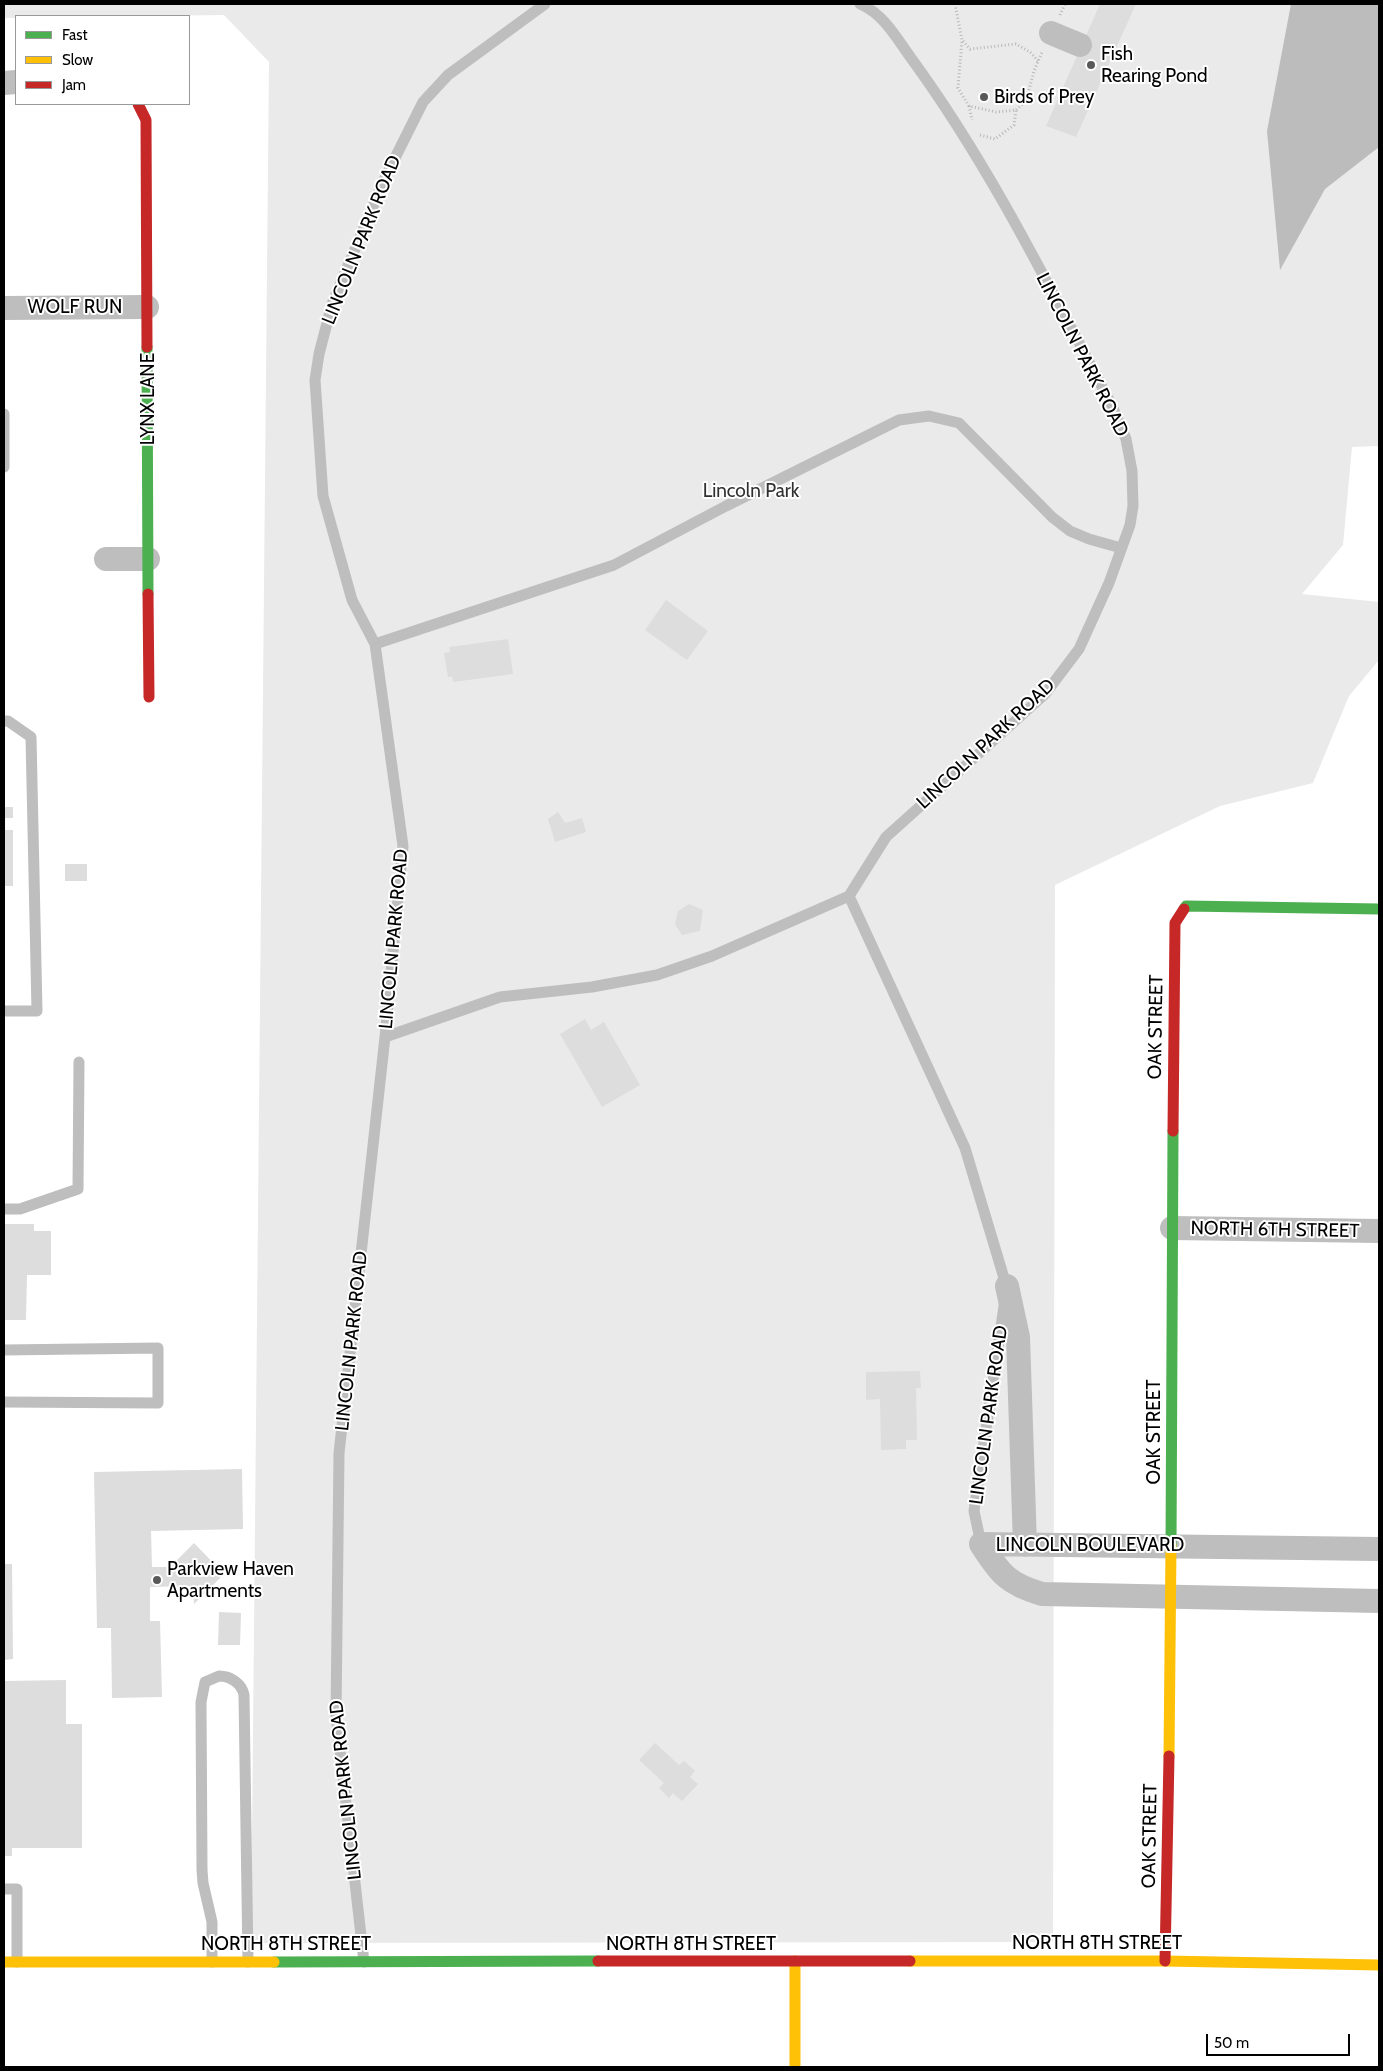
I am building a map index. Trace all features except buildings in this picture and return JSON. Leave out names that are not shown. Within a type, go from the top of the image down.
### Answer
[{"type":"street","points":[[1051,33],[1080,45]]},
{"type":"street","name":"LYNX LANE","points":[[138,105],[146,120],[149,697]]},
{"type":"street","name":"WOLF RUN","points":[[4,308],[147,307]]},
{"type":"street","points":[[106,560],[148,560]]},
{"type":"street","name":"OAK STREET","points":[[1165,1961],[1172,1597],[1172,1228],[1175,923],[1186,906],[1379,909]]},
{"type":"street","name":"NORTH 6TH STREET","points":[[1172,1228],[1379,1231]]},
{"type":"street","name":"LINCOLN PARK ROAD","points":[[1007,1286],[1018,1337],[1025,1545]]},
{"type":"street","name":"LINCOLN BOULEVARD","points":[[981,1544],[1379,1549]]},
{"type":"street","name":"LINCOLN BOULEVARD","points":[[981,1544],[1003,1576],[1020,1588],[1042,1594],[1379,1601]]},
{"type":"street","points":[[795,1961],[795,2067]]},
{"type":"street","name":"NORTH 8TH STREET","points":[[4,1962],[1165,1961],[1379,1965]]},
{"type":"lane","name":"LINCOLN PARK ROAD","points":[[364,1962],[336,1715],[339,1453],[385,1037],[403,846],[375,644],[352,600],[323,496],[315,380],[319,354],[336,296],[384,180],[423,102],[448,76],[545,4]]},
{"type":"lane","name":"LINCOLN PARK ROAD","points":[[860,4],[880,15],[930,85],[984,169],[1112,406],[1126,439],[1132,471],[1133,506],[1130,525],[1096,614],[1079,649],[1045,694],[886,838],[849,896],[965,1148],[1007,1286],[974,1511],[981,1544]]},
{"type":"lane","points":[[4,414],[4,467]]},
{"type":"lane","points":[[375,644],[614,564],[899,420],[929,416],[959,423],[1052,517],[1070,531],[1089,539],[1121,548]]},
{"type":"lane","points":[[4,721],[8,721],[31,737],[38,1010],[4,1011]]},
{"type":"lane","points":[[385,1037],[500,997],[592,987],[657,975],[712,956],[849,896]]},
{"type":"lane","points":[[4,1209],[20,1209],[78,1189],[79,1062]]},
{"type":"lane","points":[[4,1350],[158,1348],[158,1403],[4,1402]]},
{"type":"lane","points":[[212,1962],[212,1922],[202,1883],[201,1702],[205,1682],[219,1676],[234,1680],[243,1688],[244,1695],[248,1962]]},
{"type":"lane","points":[[4,1889],[17,1889],[17,1962]]},
{"type":"path","points":[[955,4],[962,40],[958,88],[969,106],[974,125]]},
{"type":"path","points":[[969,106],[996,112],[1016,110],[1026,101],[1038,61],[1065,4]]},
{"type":"path","points":[[962,40],[970,49],[1016,44],[1030,52],[1038,61]]},
{"type":"path","points":[[976,134],[995,139],[1014,126],[1016,110]]},
{"type":"green space","name":"Lincoln Park","points":[[4,4],[1379,4],[1379,446],[1352,447],[1343,545],[1302,594],[1379,602],[1379,660],[1349,696],[1313,783],[1220,806],[1055,885],[1053,1942],[251,1943],[269,62],[224,15],[15,15],[15,18],[4,18]]},
{"type":"shaded area","points":[[1291,4],[1379,4],[1379,147],[1325,189],[1280,270],[1267,131]]},
{"type":"traffic: fast","points":[[147,347],[148,594]]},
{"type":"traffic: fast","points":[[1184,909],[1186,906],[1379,909]]},
{"type":"traffic: fast","points":[[1171,1546],[1173,1131]]},
{"type":"traffic: fast","points":[[274,1962],[598,1961]]},
{"type":"traffic: slow","points":[[1169,1756],[1171,1546]]},
{"type":"traffic: slow","points":[[795,1961],[795,2067]]},
{"type":"traffic: slow","points":[[910,1961],[1165,1961],[1379,1965]]},
{"type":"traffic: slow","points":[[4,1962],[274,1962]]},
{"type":"traffic: jam","points":[[138,105],[146,120],[147,347]]},
{"type":"traffic: jam","points":[[148,594],[149,697]]},
{"type":"traffic: jam","points":[[1173,1131],[1175,923],[1184,909]]},
{"type":"traffic: jam","points":[[1165,1961],[1169,1756]]},
{"type":"traffic: jam","points":[[598,1961],[910,1961]]},
{"type":"place","name":"Fish Rearing Pond","points":[[1091,65]]},
{"type":"place","name":"Birds of Prey","points":[[984,97]]},
{"type":"place","name":"Parkview Haven Apartments","points":[[157,1580]]}]
